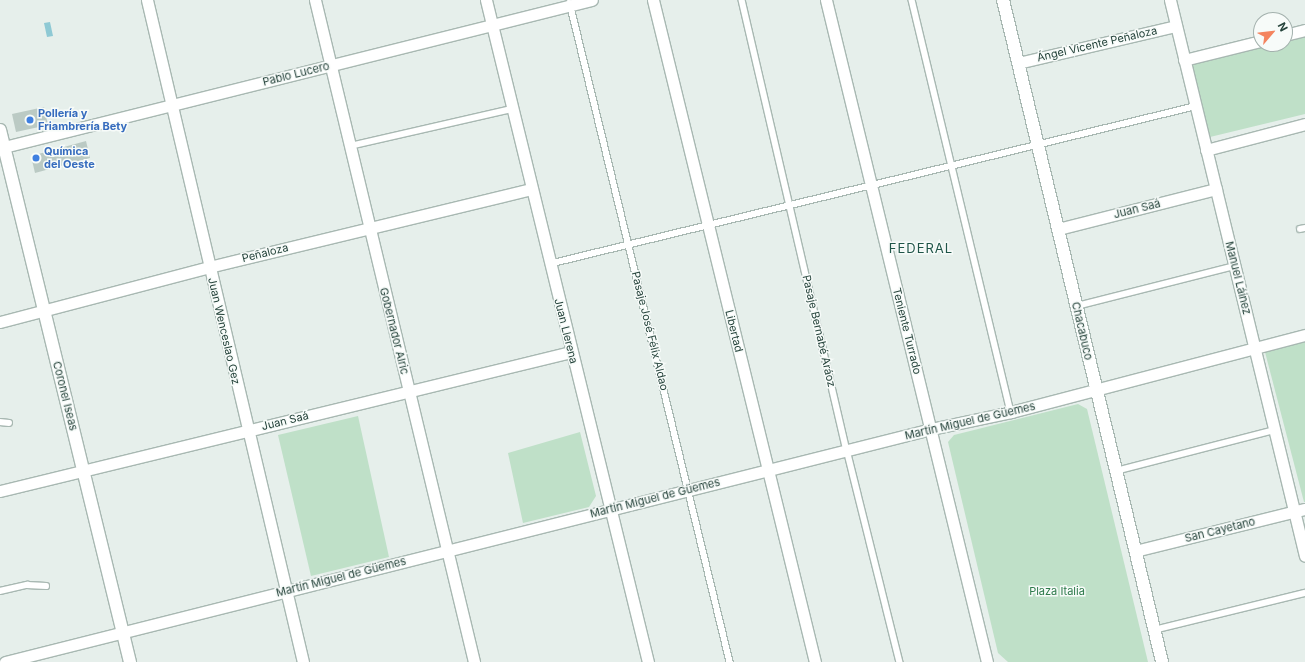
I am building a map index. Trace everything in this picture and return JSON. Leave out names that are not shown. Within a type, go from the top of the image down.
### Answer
[{"type":"main road","name":"Chacabuco","points":[[1002,0],[1162,662]]},
{"type":"main road","name":"Coronel Iseas","points":[[0,130],[2,148],[44,310],[130,662]]},
{"type":"street","name":"Juan Wenceslao Gez","points":[[147,0],[302,662]]},
{"type":"street","name":"Gobernador Alric","points":[[315,0],[474,662]]},
{"type":"street","name":"Juan Llerena","points":[[486,0],[549,264],[648,662]]},
{"type":"street","name":"Pablo Lucero","points":[[2,148],[492,25],[570,3],[592,0]]},
{"type":"street","name":"Libertad","points":[[653,0],[815,662]]},
{"type":"street","name":"Teniente Turrado","points":[[826,0],[987,662]]},
{"type":"street","name":"Manuel Láinez","points":[[1170,0],[1275,430],[1300,511],[1305,556]]},
{"type":"street","name":"Ángel Vicente Peñaloza","points":[[1018,63],[1176,26]]},
{"type":"street","points":[[1293,33],[1305,30]]},
{"type":"street","points":[[1184,60],[1253,43]]},
{"type":"street","points":[[1206,150],[1305,124]]},
{"type":"street","name":"Peñaloza","points":[[0,322],[209,267],[532,189]]},
{"type":"street","name":"Juan Saá","points":[[1058,228],[1216,189]]},
{"type":"street","name":"Martín Miguel de Güemes","points":[[5,662],[930,429],[1011,412],[1305,335]]},
{"type":"street","name":"Juan Saá","points":[[0,491],[408,390],[571,352]]},
{"type":"street","name":"San Cayetano","points":[[1135,551],[1300,511]]},
{"type":"lane","name":"Pasaje Bernabé Aráoz","points":[[742,0],[847,450],[900,662]]},
{"type":"lane","points":[[912,0],[1011,412]]},
{"type":"lane","name":"Pasaje José Félix Aldao","points":[[570,3],[730,662]]},
{"type":"lane","points":[[549,264],[709,227],[872,186],[1038,147],[1196,106]]},
{"type":"lane","points":[[350,146],[512,109]]},
{"type":"lane","points":[[1076,306],[1235,266]]},
{"type":"lane","points":[[0,422],[9,423]]},
{"type":"lane","points":[[1116,471],[1275,430]]},
{"type":"lane","points":[[0,591],[27,585],[46,586]]},
{"type":"lane","points":[[1154,630],[1305,593]]},
{"type":"green space","points":[[1305,36],[1305,114],[1210,137],[1192,64],[1253,49],[1253,52],[1293,52],[1293,39]]},
{"type":"green space","points":[[1305,342],[1305,502],[1304,502],[1265,352]]},
{"type":"green space","name":"Plaza Italia","points":[[1078,404],[1087,409],[1148,662],[1008,662],[998,653],[948,442],[954,435]]},
{"type":"green space","points":[[358,416],[389,557],[311,576],[278,435]]},
{"type":"green space","points":[[580,432],[596,496],[589,507],[523,523],[508,453]]},
{"type":"water","points":[[50,22],[53,36],[47,37],[44,23]]},
{"type":"building","name":"Pollería y Friambrería Bety","points":[[44,107],[48,125],[16,132],[12,114]]},
{"type":"building","points":[[86,141],[90,158],[35,173],[31,156]]},
{"type":"place","name":"Pollería y Friambrería Bety","points":[[30,120]]},
{"type":"place","name":"Química del Oeste","points":[[36,158]]},
{"type":"district","name":"FEDERAL","points":[[921,248]]}]
